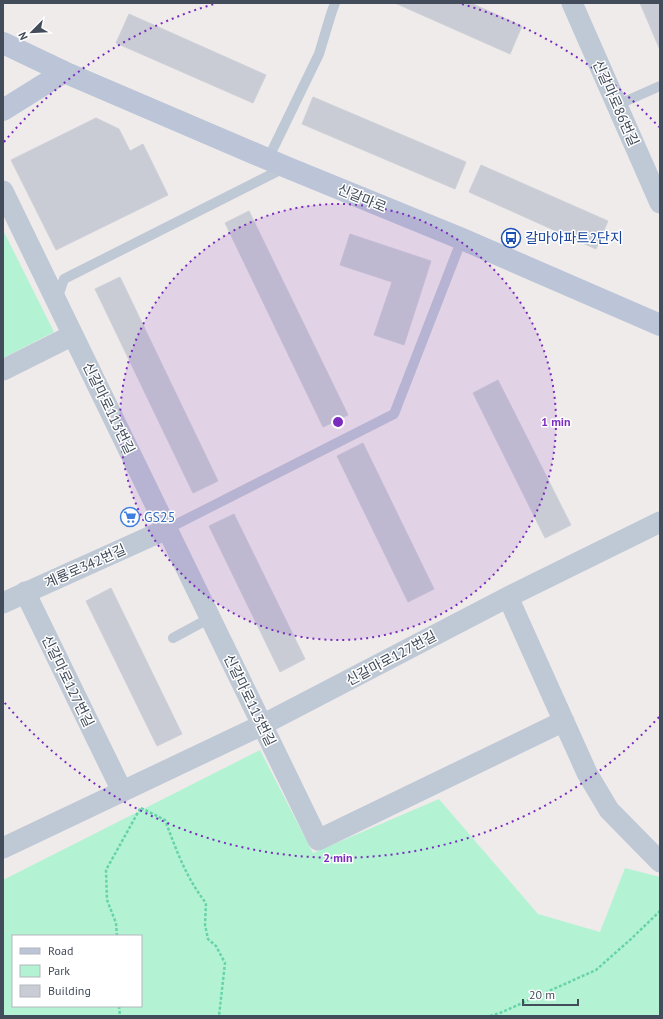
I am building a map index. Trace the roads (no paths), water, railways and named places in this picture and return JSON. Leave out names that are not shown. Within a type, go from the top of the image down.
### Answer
[{"type":"street","name":"신갈마로86번길","points":[[572,3],[660,203]]},
{"type":"street","name":"신갈마로","points":[[3,43],[64,72],[277,163],[462,239],[660,325]]},
{"type":"street","points":[[3,110],[64,72]]},
{"type":"street","name":"신갈마로113번길","points":[[3,191],[318,840],[564,721]]},
{"type":"street","points":[[3,370],[73,335]]},
{"type":"street","name":"신갈마로127번길","points":[[3,848],[262,725],[508,597],[660,522]]},
{"type":"street","name":"계룡로342번길","points":[[3,603],[167,529]]},
{"type":"street","name":"신갈마로127번길","points":[[25,592],[122,791]]},
{"type":"street","points":[[508,597],[587,773],[609,810],[660,862]]},
{"type":"lane","points":[[56,301],[64,279],[277,163],[319,54],[335,3]]},
{"type":"lane","points":[[617,105],[660,86]]},
{"type":"lane","points":[[167,529],[394,414],[462,239]]},
{"type":"lane","points":[[173,638],[210,618]]},
{"type":"place","name":"갈마아파트2단지","points":[[511,238]]},
{"type":"place","name":"GS25","points":[[130,517]]}]
